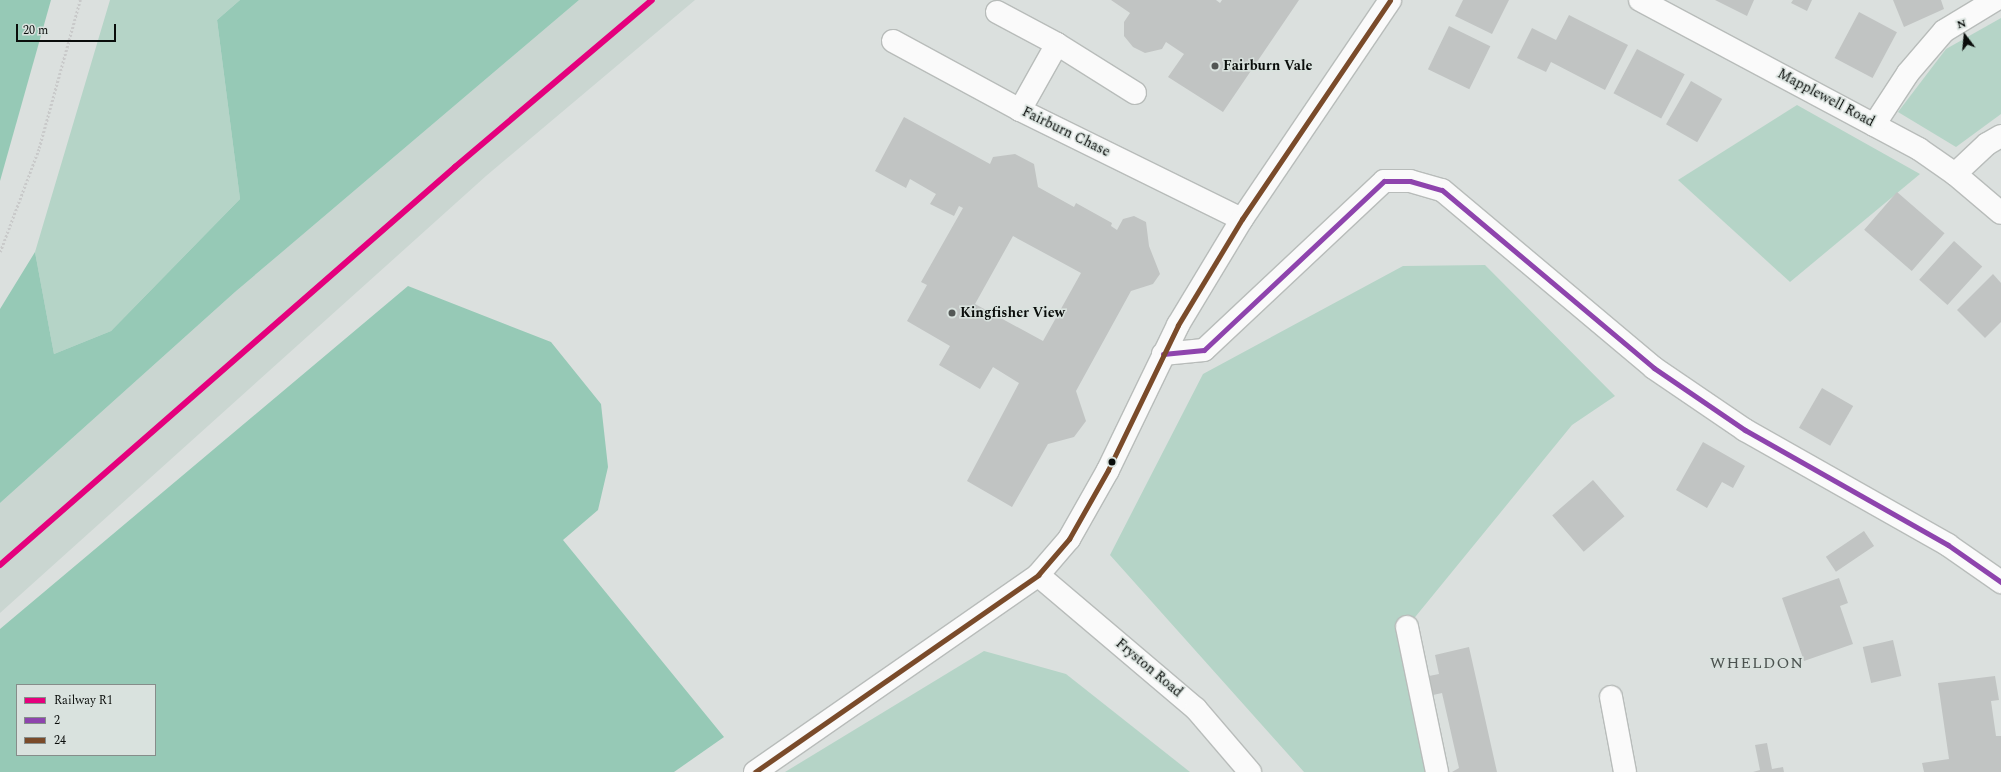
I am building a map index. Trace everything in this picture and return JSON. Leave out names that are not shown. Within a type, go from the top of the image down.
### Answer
[{"type":"street","points":[[755,772],[1038,575],[1070,540],[1088,508],[1162,354],[1242,219],[1390,0]]},
{"type":"street","name":"Mapplewell Road","points":[[1640,0],[1665,5],[1874,125],[1919,149],[1955,174],[2001,213]]},
{"type":"street","points":[[1874,125],[1908,73],[1944,31],[1995,0]]},
{"type":"street","points":[[997,12],[1057,44],[1135,93]]},
{"type":"street","name":"Fairburn Chase","points":[[893,41],[1020,110],[1242,219]]},
{"type":"street","points":[[1020,110],[1057,44]]},
{"type":"street","points":[[1955,174],[1987,144],[2001,136]]},
{"type":"street","points":[[1162,354],[1204,350],[1384,180],[1410,181],[1436,188],[1442,190],[1504,241],[1654,368],[1746,430],[1948,545],[2001,582]]},
{"type":"street","name":"Fryston Road","points":[[1038,575],[1196,708],[1250,772]]},
{"type":"street","points":[[1407,627],[1437,772]]},
{"type":"street","points":[[1611,697],[1625,772]]},
{"type":"path","points":[[0,252],[39,148],[80,0]]},
{"type":"shaded area","points":[[579,0],[695,0],[486,176],[0,613],[0,503],[235,292]]},
{"type":"green space","points":[[0,0],[51,0],[0,181]]},
{"type":"green space","points":[[110,0],[240,0],[217,20],[240,199],[111,331],[54,354],[35,252]]},
{"type":"green space","points":[[240,0],[579,0],[235,292],[0,503],[0,309],[35,252],[54,354],[111,331],[240,199],[217,20]]},
{"type":"green space","points":[[2001,18],[2001,114],[1956,147],[1898,112],[1946,49]]},
{"type":"green space","points":[[1797,105],[1920,174],[1790,282],[1678,180]]},
{"type":"green space","points":[[1485,265],[1615,396],[1572,425],[1407,627],[1437,772],[1304,772],[1110,555],[1203,374],[1403,266]]},
{"type":"green space","points":[[408,286],[551,342],[601,404],[608,467],[598,510],[563,540],[724,737],[674,772],[0,772],[0,629]]},
{"type":"green space","points":[[984,651],[1066,674],[1190,772],[785,772]]},
{"type":"building","name":"Fairburn Vale","points":[[1111,0],[1216,0],[1220,3],[1222,0],[1299,0],[1223,112],[1168,77],[1184,54],[1166,42],[1162,49],[1145,53],[1133,47],[1124,36],[1124,22],[1130,13]]},
{"type":"building","points":[[1463,0],[1509,0],[1492,34],[1455,16]]},
{"type":"building","points":[[1715,0],[1754,0],[1747,16]]},
{"type":"building","points":[[1793,0],[1812,0],[1807,11],[1791,3]]},
{"type":"building","points":[[1893,0],[1941,0],[1944,9],[1904,27]]},
{"type":"building","points":[[1859,12],[1897,32],[1873,78],[1835,58]]},
{"type":"building","points":[[1569,15],[1628,45],[1605,90],[1551,62],[1546,72],[1517,58],[1532,28],[1556,40]]},
{"type":"building","points":[[1449,26],[1490,46],[1469,89],[1428,69]]},
{"type":"building","points":[[1637,49],[1685,74],[1661,118],[1614,93]]},
{"type":"building","points":[[1691,81],[1722,99],[1697,142],[1666,124]]},
{"type":"building","name":"Kingfisher View","points":[[904,117],[990,164],[993,157],[1015,154],[1034,164],[1038,187],[1074,207],[1076,203],[1112,223],[1111,226],[1117,230],[1123,219],[1134,216],[1146,222],[1149,246],[1160,274],[1153,284],[1131,291],[1076,391],[1086,421],[1074,437],[1048,444],[1012,507],[967,481],[1019,383],[993,367],[980,389],[939,365],[950,346],[907,321],[927,285],[921,282],[963,208],[959,206],[954,216],[930,204],[936,194],[910,179],[906,188],[875,171]],"holes":[[[1013,236],[1081,273],[1043,341],[975,304]]]},
{"type":"building","points":[[1897,192],[1945,233],[1912,271],[1864,230]]},
{"type":"building","points":[[1954,241],[1982,266],[1947,305],[1919,280]]},
{"type":"building","points":[[1993,274],[2001,283],[2001,322],[1985,338],[1957,310]]},
{"type":"building","points":[[1822,388],[1853,406],[1830,446],[1799,428]]},
{"type":"building","points":[[1703,442],[1745,466],[1733,488],[1722,482],[1707,508],[1676,490]]},
{"type":"building","points":[[1593,480],[1624,516],[1584,552],[1552,515]]},
{"type":"building","points":[[1864,531],[1874,546],[1836,572],[1826,557]]},
{"type":"building","points":[[1839,578],[1848,603],[1840,606],[1853,644],[1804,661],[1782,598]]},
{"type":"building","points":[[1893,640],[1901,676],[1871,683],[1863,647]]},
{"type":"building","points":[[1469,647],[1497,772],[1452,772],[1459,768],[1442,693],[1433,695],[1429,676],[1439,674],[1435,655]]},
{"type":"building","points":[[1995,676],[1999,700],[1991,701],[1996,736],[2001,736],[2001,772],[1924,772],[1922,763],[1949,759],[1938,683]]},
{"type":"building","points":[[1767,743],[1772,769],[1783,767],[1784,772],[1753,772],[1760,770],[1755,745]]},
{"type":"railway","points":[[0,565],[455,167],[652,0]]},
{"type":"rail line","name":"R1","points":[[0,565],[455,167],[652,0]]},
{"type":"transit line","name":"24","points":[[755,772],[1038,575],[1069,539],[1108,470],[1178,325],[1242,219],[1390,0]]},
{"type":"transit line","name":"2","points":[[1163,354],[1204,350],[1384,181],[1410,181],[1442,190],[1654,368],[1745,430],[1948,545],[2001,582]]},
{"type":"place","name":"Fairburn Vale","points":[[1215,66]]},
{"type":"place","name":"Kingfisher View","points":[[952,313]]},
{"type":"district","name":"WHELDON","points":[[1757,663]]}]
